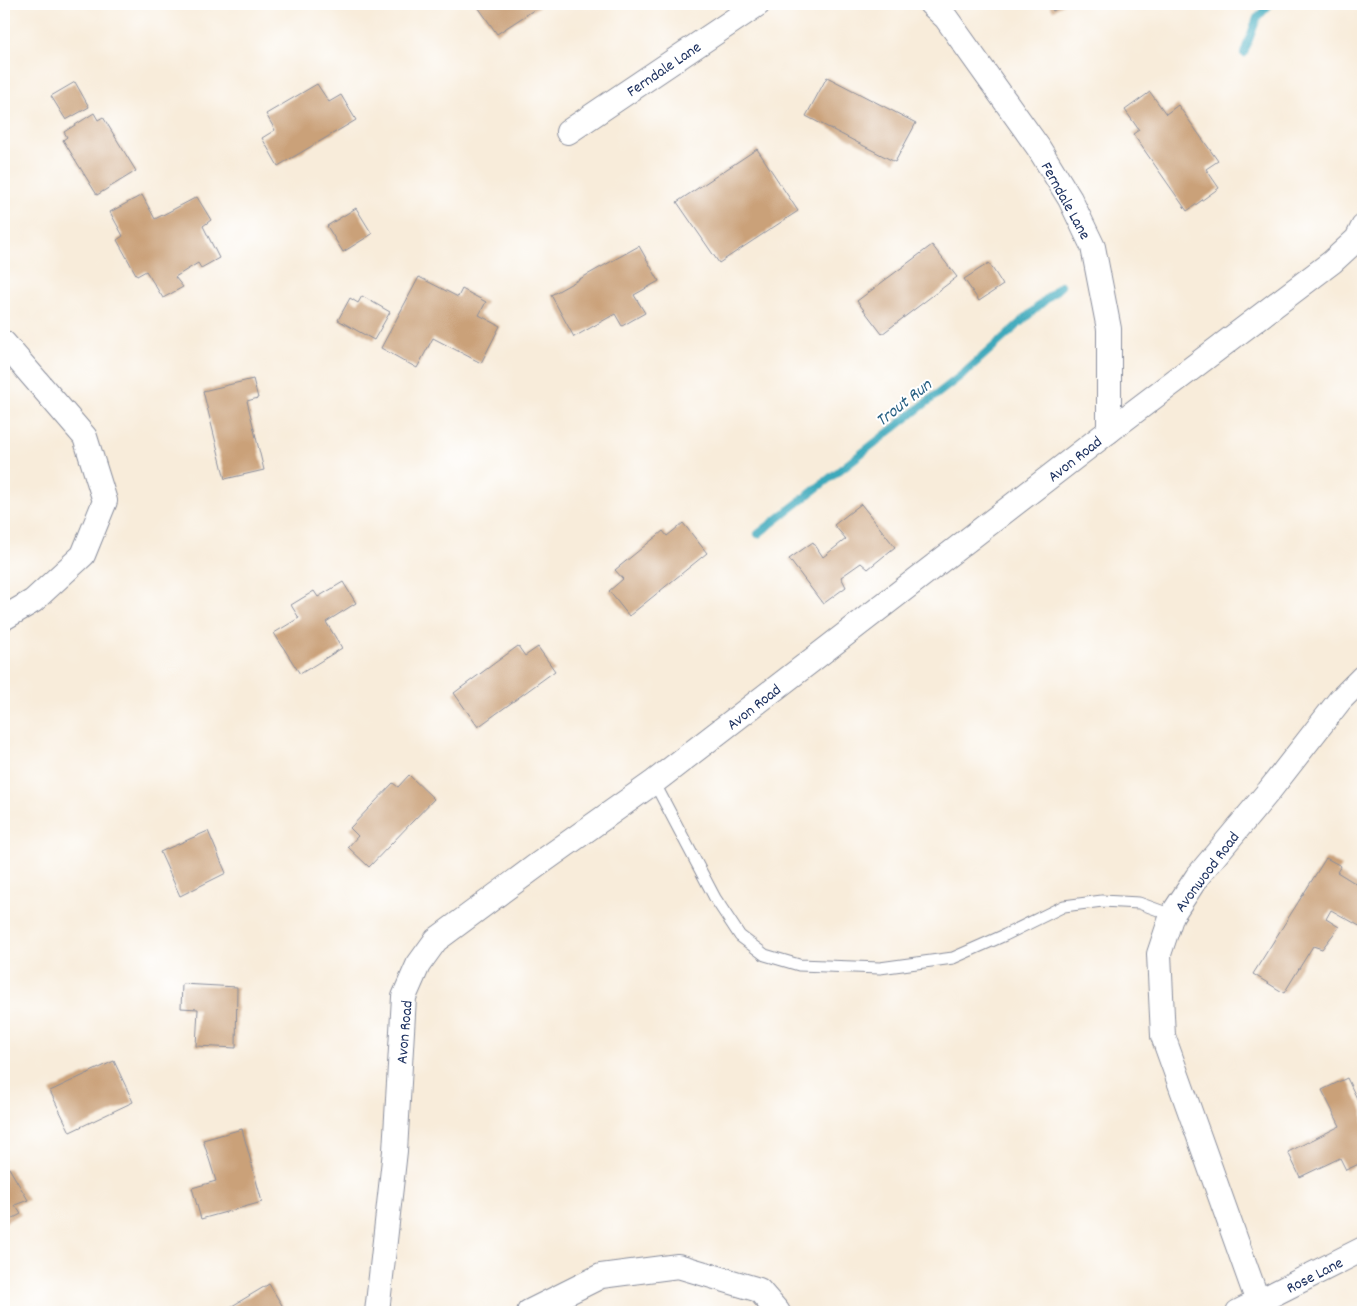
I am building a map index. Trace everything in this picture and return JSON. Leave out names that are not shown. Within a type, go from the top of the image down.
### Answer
[{"type":"street","name":"Ferndale Lane","points":[[568,132],[758,4]]},
{"type":"street","name":"Ferndale Lane","points":[[931,4],[946,18],[1038,147],[1070,199],[1093,247],[1109,329],[1109,431]]},
{"type":"street","name":"Avon Road","points":[[377,1312],[395,1151],[404,998],[418,965],[436,940],[654,782],[1109,431],[1332,262],[1356,239],[1363,227]]},
{"type":"street","points":[[4,343],[85,436],[105,501],[83,555],[33,601],[4,618]]},
{"type":"street","name":"Avonwood Road","points":[[1248,1307],[1162,1036],[1159,954],[1172,916],[1197,877],[1269,791],[1340,700],[1363,677]]},
{"type":"street","name":"Rose Lane","points":[[1248,1307],[1363,1249]]},
{"type":"street","points":[[529,1312],[601,1276],[678,1266],[759,1290],[778,1312]]},
{"type":"lane","points":[[654,782],[715,898],[740,936],[764,955],[799,965],[880,968],[953,958],[1064,906],[1102,901],[1139,903],[1172,916]]},
{"type":"building","points":[[476,4],[543,4],[497,34]]},
{"type":"building","points":[[1049,4],[1064,4],[1053,11]]},
{"type":"building","points":[[827,77],[916,123],[895,162],[806,116]]},
{"type":"building","points":[[75,82],[89,107],[66,120],[51,96]]},
{"type":"building","points":[[317,84],[329,102],[341,95],[356,120],[278,166],[262,138],[275,130],[266,114]]},
{"type":"building","points":[[1150,92],[1166,114],[1178,105],[1218,161],[1206,169],[1219,188],[1187,211],[1133,134],[1139,130],[1125,110]]},
{"type":"building","points":[[94,113],[98,120],[103,117],[136,171],[97,195],[63,140],[67,137],[64,132]]},
{"type":"building","points":[[757,149],[798,211],[719,263],[677,202]]},
{"type":"building","points":[[142,195],[155,219],[197,197],[211,220],[203,226],[219,258],[201,268],[198,263],[175,277],[183,287],[163,298],[146,271],[137,276],[117,240],[123,236],[110,212]]},
{"type":"building","points":[[356,208],[372,234],[343,252],[327,226]]},
{"type":"building","points":[[932,245],[957,277],[882,334],[857,301]]},
{"type":"building","points":[[639,246],[659,281],[634,295],[645,313],[622,326],[615,314],[574,337],[551,295]]},
{"type":"building","points":[[989,263],[1003,285],[979,301],[964,279]]},
{"type":"building","points":[[419,277],[458,297],[462,289],[486,302],[479,315],[500,326],[481,363],[433,338],[417,368],[381,348]]},
{"type":"building","points":[[362,296],[390,312],[374,340],[338,320],[350,298],[358,303]]},
{"type":"building","points":[[253,379],[258,398],[247,401],[264,470],[225,479],[203,391]]},
{"type":"building","points":[[861,504],[895,547],[868,569],[861,563],[841,577],[846,587],[823,604],[789,559],[813,542],[823,557],[846,539],[834,525]]},
{"type":"building","points":[[683,523],[707,553],[629,616],[609,591],[623,579],[615,570],[663,531],[667,536]]},
{"type":"building","points":[[343,582],[356,603],[326,622],[342,648],[300,674],[274,633],[299,618],[291,605],[314,591],[318,597]]},
{"type":"building","points":[[518,646],[525,656],[538,647],[555,671],[478,727],[454,693]]},
{"type":"building","points":[[409,775],[434,799],[369,867],[348,847],[358,836],[350,828],[393,783],[398,787]]},
{"type":"building","points":[[208,831],[226,873],[180,896],[160,852]]},
{"type":"building","points":[[1326,858],[1341,866],[1337,872],[1363,888],[1363,928],[1331,910],[1326,919],[1339,927],[1322,949],[1313,946],[1284,993],[1253,974]]},
{"type":"building","points":[[182,984],[237,987],[236,1048],[196,1046],[198,1009],[181,1008]]},
{"type":"building","points":[[114,1061],[133,1102],[70,1132],[50,1091]]},
{"type":"building","points":[[1347,1078],[1363,1111],[1363,1162],[1346,1170],[1340,1158],[1300,1177],[1288,1152],[1340,1126],[1322,1090]]},
{"type":"building","points":[[242,1129],[262,1202],[201,1219],[192,1188],[216,1181],[203,1140]]},
{"type":"building","points":[[9,1168],[28,1200],[15,1205],[21,1214],[4,1223],[4,1170]]},
{"type":"building","points":[[269,1284],[285,1310],[280,1312],[222,1312]]},
{"type":"waterway","name":"Trout Run","points":[[1244,53],[1257,18],[1270,4]]},
{"type":"waterway","name":"Trout Run","points":[[758,534],[963,374],[1061,286]]}]
